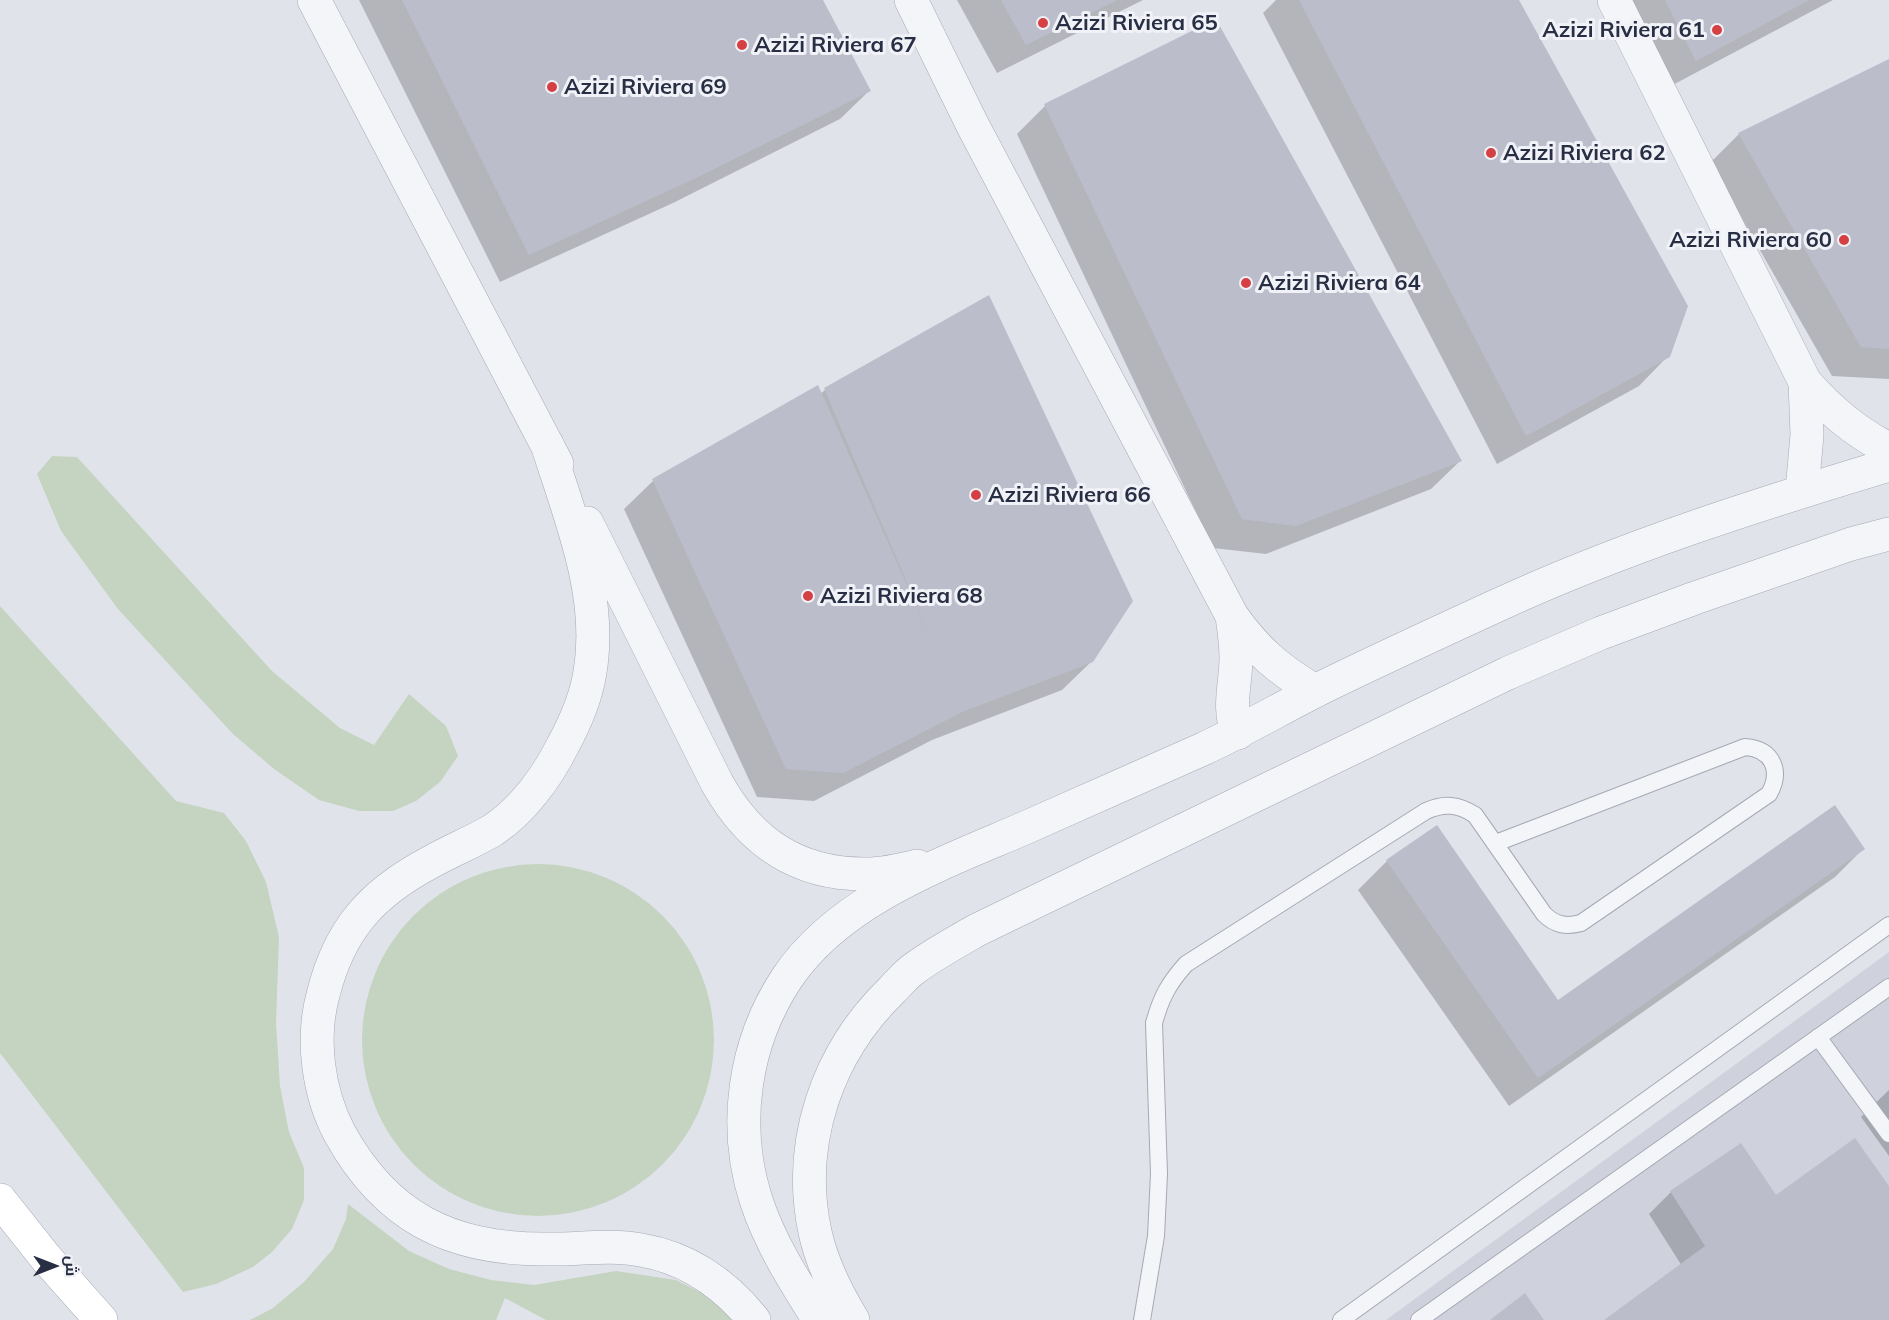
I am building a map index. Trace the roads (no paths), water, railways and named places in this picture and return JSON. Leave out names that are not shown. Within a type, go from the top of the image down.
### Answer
[{"type":"main road","points":[[0,1200],[46,1258],[101,1320]]},
{"type":"street","points":[[314,0],[548,444],[729,805],[745,825],[764,842],[785,856],[812,867],[840,873],[869,874],[952,860]]},
{"type":"street","points":[[911,0],[979,137],[1232,616],[1250,641],[1272,662],[1315,691]]},
{"type":"street","points":[[1614,0],[1805,382],[1826,406],[1851,427],[1889,449]]},
{"type":"street","points":[[1802,491],[1807,435],[1805,382]]},
{"type":"street","points":[[548,444],[582,558],[591,600],[594,636],[590,674],[582,703],[556,760],[517,808],[493,829],[424,865],[386,890],[360,914],[342,941],[329,971],[321,1002],[317,1034],[319,1066],[326,1098],[337,1127],[352,1155],[395,1203],[421,1221],[450,1235],[480,1244],[512,1249],[616,1247],[639,1249],[662,1255],[705,1274],[732,1296],[754,1320]]},
{"type":"street","points":[[819,1320],[791,1276],[756,1202],[748,1169],[744,1136],[744,1102],[749,1069],[758,1036],[771,1006],[788,976],[809,949],[834,926],[862,905],[952,860],[1238,733],[1315,691],[1500,604],[1607,558],[1802,491],[1889,465]]},
{"type":"street","points":[[853,1320],[834,1289],[815,1233],[810,1204],[809,1174],[812,1142],[818,1110],[843,1052],[862,1022],[913,969],[977,930],[1508,673],[1601,633],[1695,598],[1851,544],[1889,534]]},
{"type":"street","points":[[1232,616],[1236,658],[1232,708],[1238,733]]},
{"type":"lane","points":[[1851,544],[1889,548]]},
{"type":"lane","points":[[1142,1320],[1156,1236],[1159,1174],[1154,1023],[1160,1001],[1171,981],[1186,964],[1426,811],[1444,805],[1464,808],[1475,815],[1551,921],[1570,926],[1581,924],[1769,795],[1776,776],[1774,767],[1770,758],[1763,752],[1745,747],[1496,843]]},
{"type":"lane","points":[[1341,1320],[1889,925]]},
{"type":"lane","points":[[1419,1320],[1889,987]]},
{"type":"lane","points":[[1818,1037],[1889,1134]]},
{"type":"place","name":"Azizi Riviera 65","points":[[1043,23]]},
{"type":"place","name":"Azizi Riviera 61","points":[[1717,30]]},
{"type":"place","name":"Azizi Riviera 67","points":[[742,45]]},
{"type":"place","name":"Azizi Riviera 69","points":[[552,87]]},
{"type":"place","name":"Azizi Riviera 62","points":[[1491,153]]},
{"type":"place","name":"Azizi Riviera 60","points":[[1844,240]]},
{"type":"place","name":"Azizi Riviera 64","points":[[1246,283]]},
{"type":"place","name":"Azizi Riviera 66","points":[[976,495]]},
{"type":"place","name":"Azizi Riviera 68","points":[[808,596]]}]
